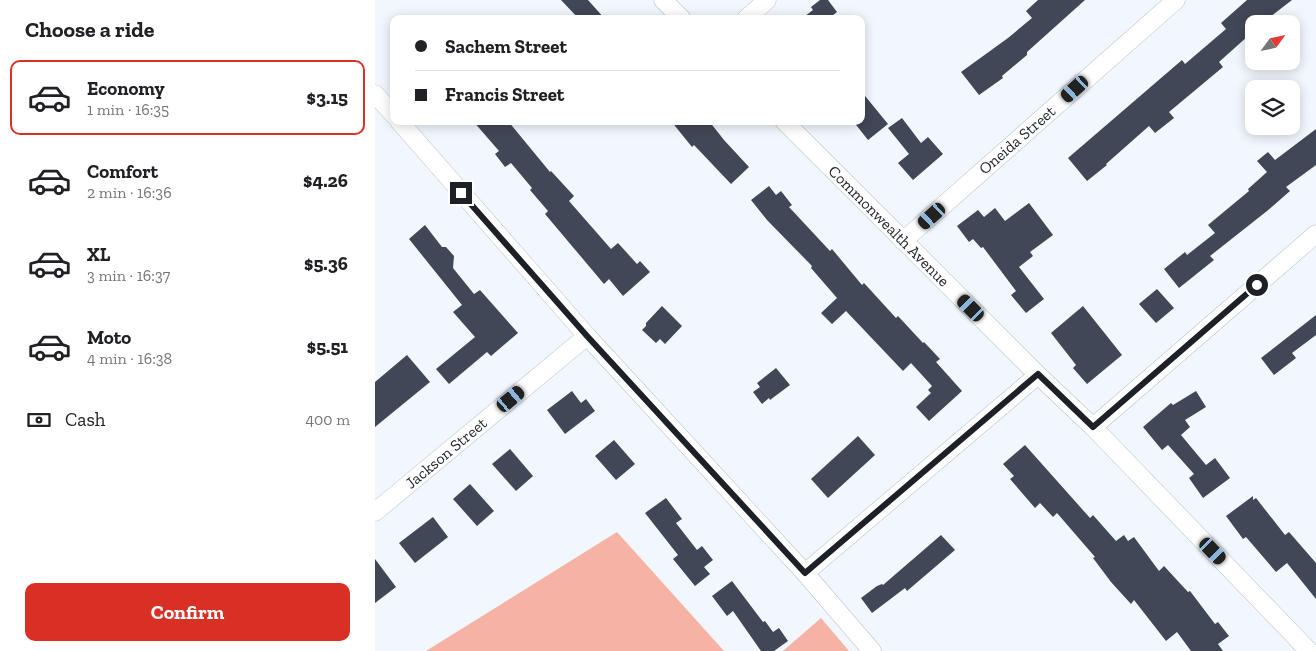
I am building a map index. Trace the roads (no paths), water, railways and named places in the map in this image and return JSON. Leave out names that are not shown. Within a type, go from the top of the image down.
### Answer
[{"type":"street","points":[[663,0],[678,15]]},
{"type":"street","points":[[750,15],[767,0]]},
{"type":"street","name":"Oneida Street","points":[[903,241],[1176,0]]},
{"type":"street","points":[[375,94],[390,111]]},
{"type":"street","points":[[402,125],[587,336],[805,573],[872,651]]},
{"type":"street","name":"Commonwealth Avenue","points":[[788,125],[1093,427],[1310,646]]},
{"type":"street","points":[[1093,427],[1316,234]]},
{"type":"street","name":"Jackson Street","points":[[375,512],[587,336]]},
{"type":"street","points":[[805,573],[1038,374]]}]
